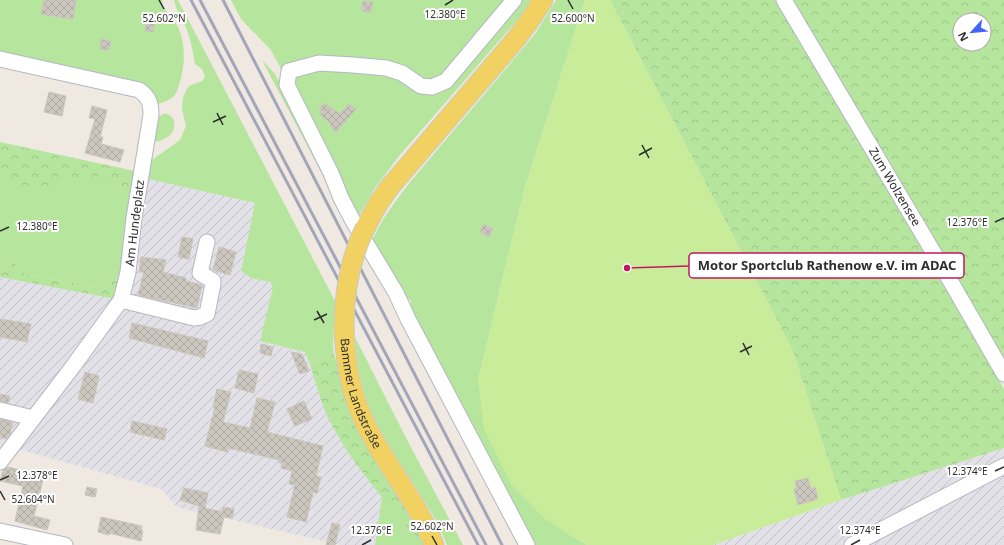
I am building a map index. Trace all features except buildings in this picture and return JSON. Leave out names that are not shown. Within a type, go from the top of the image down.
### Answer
[{"type":"main road","name":"Bammer Landstraße","points":[[434,545],[422,518],[363,421],[349,378],[344,346],[347,284],[354,257],[365,228],[378,204],[389,188],[516,39],[543,0]]},
{"type":"street","points":[[514,0],[446,81],[432,87],[420,86],[402,73],[386,68],[319,63],[289,71],[287,85],[331,173],[348,211],[396,293],[411,326],[528,545]]},
{"type":"street","name":"Zum Wolzensee","points":[[784,0],[1004,374]]},
{"type":"street","name":"Am Hundeplatz","points":[[0,59],[139,90],[150,100],[151,115],[134,218],[128,272],[122,300],[33,418],[6,445],[0,462]]},
{"type":"street","points":[[122,300],[194,318],[207,314],[213,281],[200,272],[207,242]]},
{"type":"street","points":[[0,410],[33,418]]},
{"type":"street","points":[[852,545],[1004,466]]},
{"type":"street","points":[[0,531],[65,545]]},
{"type":"shaded area","points":[[144,178],[255,203],[241,271],[251,278],[270,282],[273,287],[260,341],[305,352],[329,419],[350,454],[382,497],[375,545],[341,545],[177,507],[161,489],[14,448],[123,310]]},
{"type":"shaded area","points":[[0,277],[115,299],[98,317],[0,456]]},
{"type":"shaded area","points":[[1004,448],[1004,545],[713,545],[841,500]]},
{"type":"green space","points":[[0,0],[162,0],[163,6],[170,17],[173,18],[180,32],[184,54],[183,70],[174,96],[165,102],[154,105],[153,98],[0,57]]},
{"type":"green space","points":[[174,0],[178,0],[335,301],[334,354],[309,362],[305,352],[260,341],[273,287],[270,282],[251,278],[241,271],[255,203],[144,178],[149,162],[180,140],[186,126],[182,109],[183,98],[186,90],[189,86],[202,81],[205,77],[202,69],[195,64],[186,26],[176,8]]},
{"type":"green space","points":[[231,0],[531,0],[518,19],[399,156],[375,188],[358,217],[271,50],[241,19]]},
{"type":"green space","points":[[556,0],[585,0],[525,187],[478,380],[570,535],[587,545],[533,545],[409,313],[411,301],[403,295],[371,243],[384,218],[400,195],[535,34]]},
{"type":"green space","points":[[585,0],[610,0],[792,349],[841,500],[713,545],[587,545],[544,518],[511,484],[484,429],[478,380],[525,187]]},
{"type":"green space","points":[[610,0],[776,0],[1004,389],[1004,448],[841,500],[792,349]]},
{"type":"green space","points":[[790,0],[1004,0],[1004,365]]},
{"type":"green space","points":[[262,60],[275,74],[322,164],[331,191]]},
{"type":"green space","points":[[163,114],[169,115],[173,119],[174,128],[171,134],[167,137],[161,141],[154,142],[156,119]]},
{"type":"green space","points":[[0,142],[135,171],[130,204],[122,197],[119,178],[69,178],[65,180],[55,191],[46,191],[4,181],[0,173]]},
{"type":"green space","points":[[0,173],[4,181],[55,191],[65,180],[69,178],[119,178],[122,197],[130,204],[122,271],[96,287],[25,274],[13,261],[0,257]]},
{"type":"green space","points":[[0,257],[13,261],[25,274],[96,287],[122,271],[115,299],[0,277]]},
{"type":"green space","points":[[355,337],[406,438],[463,545],[447,545],[430,510],[388,444],[379,427],[364,392],[358,365]]},
{"type":"green space","points":[[334,354],[354,415],[423,535],[419,537],[415,536],[369,481],[347,451],[326,414],[309,362]]},
{"type":"green space","points":[[382,497],[415,536],[423,535],[427,545],[375,545]]},
{"type":"railway","points":[[191,0],[478,545]]},
{"type":"railway","points":[[200,0],[486,545]]},
{"type":"railway","points":[[223,0],[502,545]]},
{"type":"place","name":"Motor Sportclub Rathenow e.V. im ADAC","points":[[627,268]]}]
